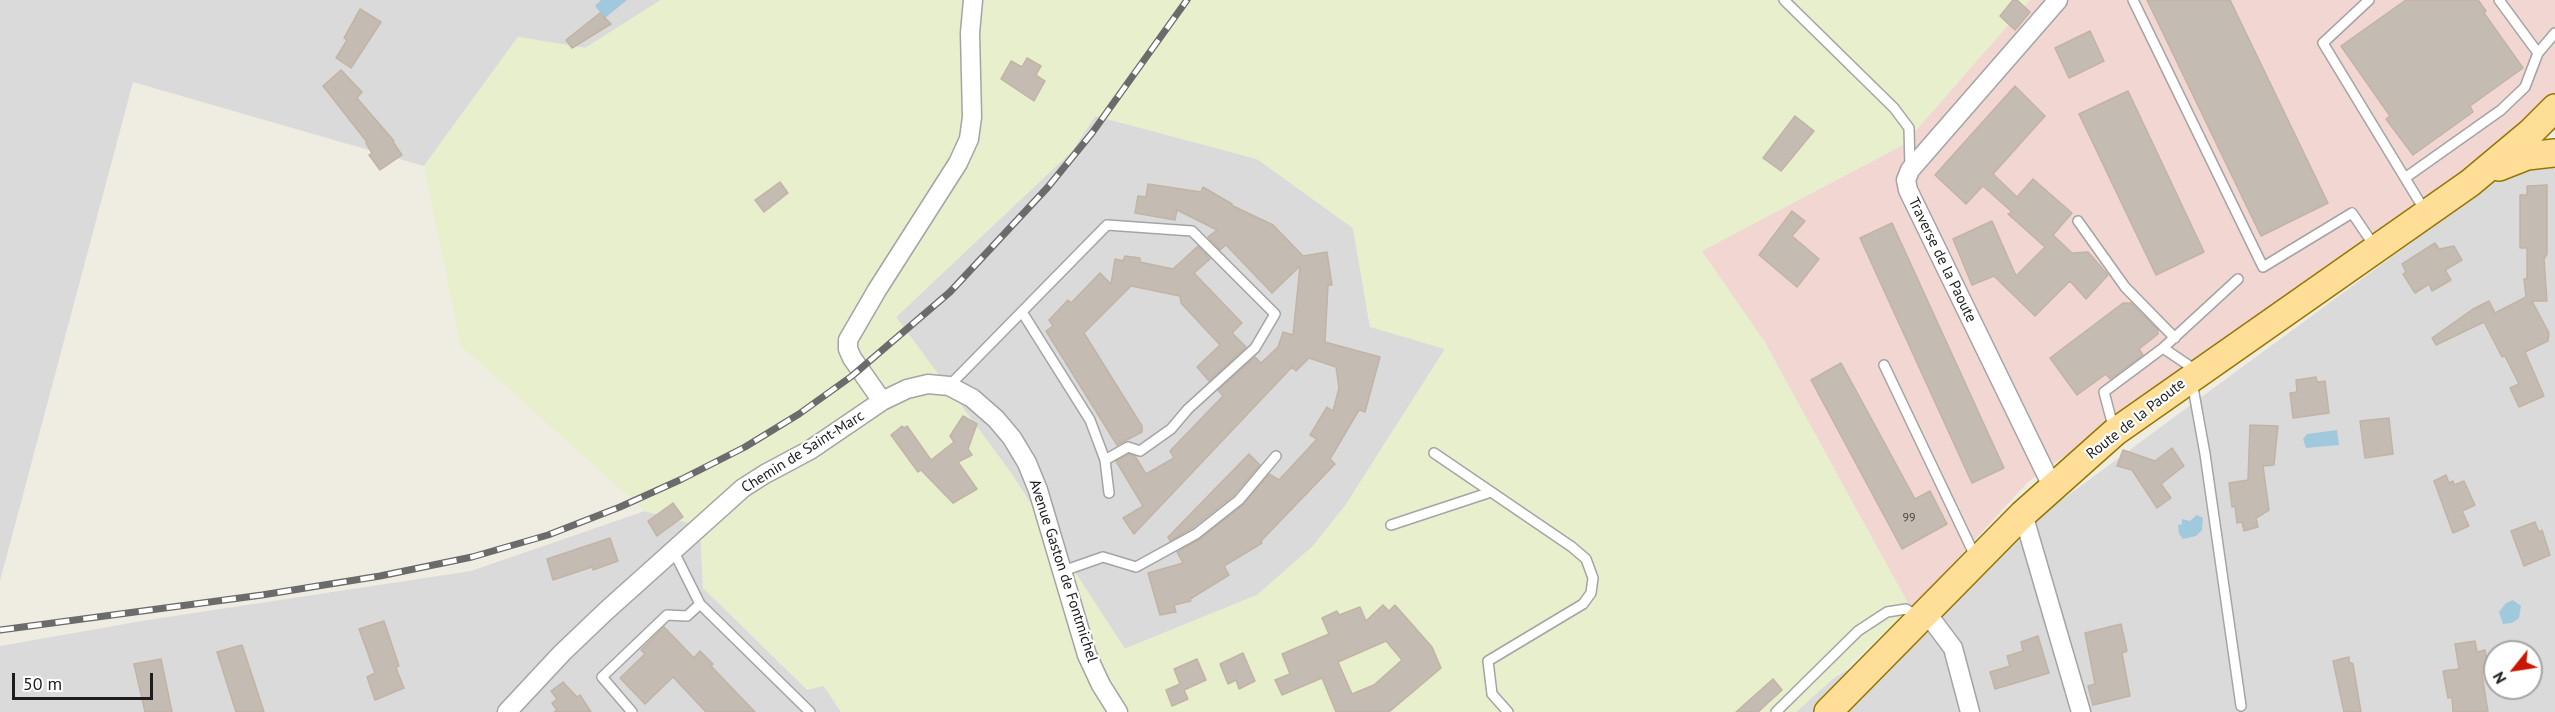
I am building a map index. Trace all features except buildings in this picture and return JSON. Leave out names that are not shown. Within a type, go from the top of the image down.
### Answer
[{"type":"main road","name":"Route de la Paoute","points":[[1828,712],[2023,514],[2115,432],[2483,173],[2555,108]]},
{"type":"main road","name":"Route de la Paoute","points":[[2483,173],[2527,156],[2555,153]]},
{"type":"street","points":[[882,401],[852,358],[848,349],[848,340],[958,163],[969,140],[972,117],[970,33],[973,0]]},
{"type":"street","points":[[1910,170],[2058,0]]},
{"type":"street","name":"Traverse de la Paoute","points":[[1910,170],[1906,180],[1908,190],[2052,486]]},
{"type":"street","name":"Avenue Gaston de Fontmichel","points":[[882,401],[907,389],[928,384],[949,386],[972,398],[996,419],[1022,454],[1038,490],[1087,655],[1101,686],[1118,712]]},
{"type":"street","name":"Chemin de Saint-Marc","points":[[507,712],[562,653],[743,488],[810,450],[882,401]]},
{"type":"street","points":[[2023,514],[2081,712]]},
{"type":"street","points":[[1923,615],[1953,648],[1970,712]]},
{"type":"lane","points":[[1784,0],[1893,108],[1909,128],[1910,170]]},
{"type":"lane","points":[[2133,0],[2263,267],[2352,213],[2376,248]]},
{"type":"lane","points":[[2369,0],[2323,43],[2426,213]]},
{"type":"lane","points":[[2499,0],[2538,53]]},
{"type":"lane","points":[[2405,178],[2501,110],[2525,87],[2538,53],[2555,33]]},
{"type":"lane","points":[[2078,221],[2125,287],[2175,338]]},
{"type":"lane","points":[[949,386],[1107,225],[1192,231],[1275,314],[1255,348],[1188,409],[1171,429],[1140,451],[1128,447],[1105,460]]},
{"type":"lane","points":[[2115,432],[2104,392],[2175,338],[2238,279]]},
{"type":"lane","points":[[1022,312],[1090,420],[1105,460],[1109,493]]},
{"type":"lane","points":[[2163,348],[2195,374],[2241,706]]},
{"type":"lane","points":[[1884,365],[1977,560]]},
{"type":"lane","points":[[1434,453],[1572,547],[1586,559],[1593,578],[1591,593],[1583,604],[1488,661],[1492,694],[1508,712]]},
{"type":"lane","points":[[1063,571],[1103,557],[1136,567],[1196,534],[1239,500],[1276,456]]},
{"type":"lane","points":[[1391,525],[1491,492]]},
{"type":"lane","points":[[673,550],[700,604],[810,712]]},
{"type":"lane","points":[[632,712],[602,677],[667,615],[687,616],[700,604]]},
{"type":"lane","points":[[1776,712],[1858,632],[1887,612],[1906,609],[1923,615]]},
{"type":"shaded area","points":[[0,0],[661,0],[585,48],[518,37],[424,166],[133,82],[0,581]]},
{"type":"shaded area","points":[[2030,0],[2555,0],[2555,93],[2548,107],[2493,152],[2028,482],[1911,609],[1764,341],[1701,251],[1903,145]]},
{"type":"shaded area","points":[[1096,115],[1257,159],[1353,228],[1370,326],[1445,349],[1345,506],[1313,546],[1257,595],[1124,649],[1011,473],[896,317],[1072,151]]},
{"type":"shaded area","points":[[2545,164],[2555,169],[2555,712],[1795,712],[1829,681],[1950,608],[2044,513],[2495,181]]},
{"type":"shaded area","points":[[645,511],[700,526],[703,588],[824,686],[841,712],[0,712],[0,646],[148,620],[471,571]]},
{"type":"green space","points":[[661,0],[2030,0],[1903,145],[1702,251],[1764,341],[1911,609],[1796,712],[841,712],[824,686],[807,690],[703,588],[700,526],[645,511],[461,346],[424,166],[518,37],[585,48]],"holes":[[[1095,116],[1257,159],[1353,228],[1370,327],[1445,349],[1345,506],[1313,546],[1257,595],[1125,649],[1011,473],[896,317],[1072,151]]]},
{"type":"water","points":[[601,0],[627,0],[605,18],[595,6]]},
{"type":"water","points":[[2337,430],[2339,445],[2306,448],[2303,439],[2307,434]]},
{"type":"water","points":[[2197,515],[2203,518],[2202,530],[2196,536],[2183,539],[2179,534],[2178,525],[2182,524],[2182,519],[2190,521]]},
{"type":"water","points":[[2513,600],[2521,606],[2519,618],[2512,623],[2503,624],[2499,612],[2506,603]]},
{"type":"railway","points":[[0,630],[262,595],[380,576],[472,557],[548,535],[620,507],[745,447],[799,414],[852,376],[950,292],[1048,187],[1092,133],[1187,0]]}]
